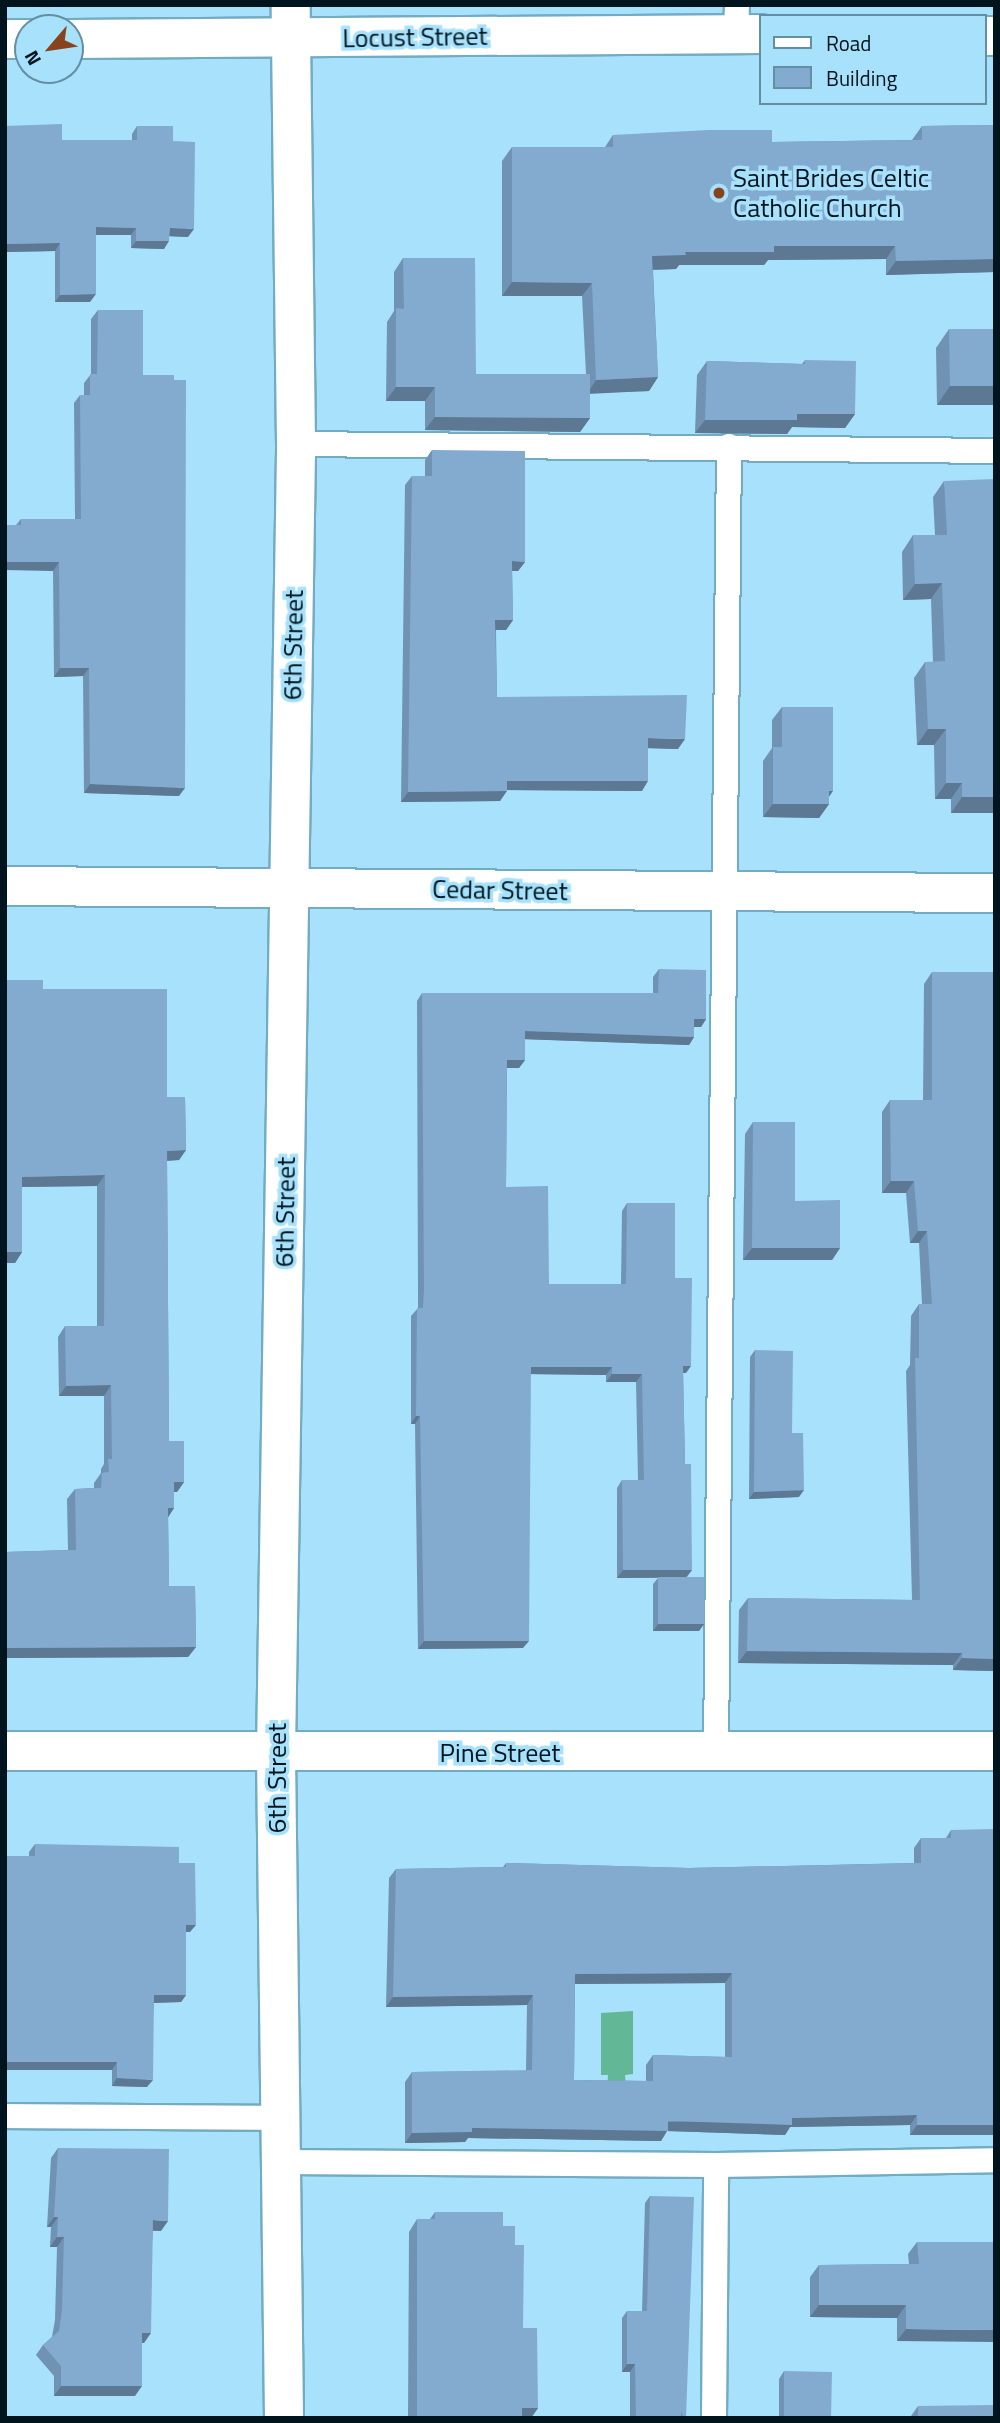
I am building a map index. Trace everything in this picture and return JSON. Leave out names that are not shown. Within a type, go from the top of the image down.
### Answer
[{"type":"street","name":"Locust Street","points":[[84,38],[291,22],[745,24]]},
{"type":"street","name":"6th Street","points":[[284,2418],[276,1753],[296,444],[291,22]]},
{"type":"street","name":"Cedar Street","points":[[5,886],[995,892]]},
{"type":"street","name":"Pine Street","points":[[5,1751],[995,1751]]},
{"type":"lane","points":[[296,444],[729,446],[995,451]]},
{"type":"lane","points":[[716,1752],[721,892],[729,446]]},
{"type":"lane","points":[[5,2116],[281,2118]]},
{"type":"lane","points":[[281,2162],[716,2165],[995,2160]]},
{"type":"lane","points":[[714,2418],[716,2165]]},
{"type":"shaded area","points":[[633,2011],[633,2074],[625,2075],[627,2095],[607,2094],[608,2075],[601,2075],[601,2013]]},
{"type":"building","points":[[62,124],[62,140],[137,140],[137,126],[173,126],[173,141],[195,142],[194,229],[170,228],[169,241],[136,241],[136,228],[96,227],[96,294],[60,295],[60,243],[5,244],[5,126]]},
{"type":"building","points":[[995,125],[995,259],[896,261],[895,246],[774,246],[774,252],[685,252],[686,255],[652,256],[658,377],[596,380],[592,283],[512,282],[512,147],[613,147],[613,135],[709,130],[772,130],[772,142],[922,140],[922,126]]},
{"type":"building","points":[[403,258],[475,258],[476,374],[590,374],[590,418],[435,417],[435,387],[396,387],[396,308],[404,309]]},
{"type":"building","points":[[98,310],[143,310],[143,375],[174,375],[174,380],[186,380],[185,788],[90,784],[89,668],[60,668],[59,562],[5,562],[5,525],[21,525],[21,519],[81,519],[80,395],[90,395],[90,374],[97,374]]},
{"type":"building","points":[[949,329],[995,329],[995,386],[950,386]]},
{"type":"building","points":[[805,360],[856,361],[855,414],[797,414],[797,420],[705,420],[707,361],[805,364]]},
{"type":"building","points":[[432,450],[525,451],[525,562],[512,561],[513,620],[495,620],[497,697],[687,695],[685,739],[648,738],[648,781],[507,781],[507,791],[408,792],[412,476],[432,476]]},
{"type":"building","points":[[995,479],[995,797],[962,797],[962,783],[946,783],[946,729],[928,729],[925,662],[945,661],[942,583],[915,584],[913,535],[947,535],[944,481]]},
{"type":"building","points":[[782,707],[833,707],[833,791],[829,791],[829,804],[773,804],[773,747],[782,747]]},
{"type":"building","points":[[659,969],[706,970],[706,1019],[694,1019],[694,1037],[525,1031],[525,1060],[507,1060],[506,1187],[548,1186],[549,1284],[626,1284],[627,1203],[675,1203],[675,1278],[692,1278],[691,1366],[683,1366],[685,1464],[691,1464],[692,1570],[623,1570],[622,1480],[644,1480],[642,1374],[612,1374],[612,1367],[531,1367],[529,1641],[424,1641],[420,1416],[416,1416],[417,1308],[423,1308],[424,1288],[422,993],[658,993]]},
{"type":"building","points":[[932,972],[995,972],[995,1659],[962,1658],[962,1653],[747,1651],[748,1598],[920,1600],[915,1358],[919,1358],[919,1304],[932,1304],[927,1231],[918,1231],[914,1181],[891,1181],[890,1100],[932,1100]]},
{"type":"building","points":[[5,980],[43,980],[43,989],[167,989],[167,1097],[185,1097],[186,1150],[167,1151],[169,1441],[184,1441],[184,1482],[174,1482],[174,1508],[168,1508],[169,1586],[195,1586],[196,1647],[5,1648],[5,1552],[76,1550],[75,1489],[101,1488],[102,1473],[109,1472],[108,1459],[112,1459],[111,1385],[66,1386],[65,1326],[104,1326],[105,1175],[22,1177],[22,1252],[5,1252]]},
{"type":"building","points":[[753,1122],[795,1122],[795,1201],[840,1200],[840,1248],[752,1248]]},
{"type":"building","points":[[755,1350],[793,1351],[792,1433],[803,1433],[804,1490],[754,1492]]},
{"type":"building","points":[[658,1577],[704,1577],[704,1624],[658,1624]]},
{"type":"building","points":[[995,1829],[995,2125],[917,2125],[917,2115],[792,2118],[792,2125],[668,2121],[668,2131],[472,2128],[472,2132],[412,2133],[412,2072],[532,2070],[533,1995],[393,1997],[396,1869],[506,1867],[506,1863],[689,1868],[921,1863],[921,1838],[951,1838],[951,1830]],"holes":[[[732,1973],[732,2057],[653,2055],[653,2081],[574,2080],[575,1974]]]},
{"type":"building","points":[[35,1844],[179,1847],[179,1863],[195,1863],[196,1925],[186,1925],[186,1995],[154,1995],[153,2080],[117,2078],[117,2062],[5,2062],[5,1867],[7,1856],[35,1856]]},
{"type":"building","points":[[58,2148],[169,2149],[168,2221],[153,2220],[151,2333],[142,2333],[142,2386],[61,2386],[61,2366],[43,2345],[59,2331],[62,2310],[64,2237],[57,2237],[58,2217],[54,2217]]},
{"type":"building","points":[[650,2196],[694,2197],[686,2418],[681,2412],[681,2418],[636,2418],[635,2364],[627,2364],[627,2311],[647,2311]]},
{"type":"building","points":[[435,2212],[503,2212],[503,2226],[515,2226],[515,2245],[524,2245],[523,2328],[537,2328],[538,2408],[522,2408],[522,2418],[417,2418],[417,2219],[435,2219]]},
{"type":"building","points":[[917,2242],[995,2242],[995,2330],[906,2329],[906,2305],[819,2305],[819,2265],[919,2264]]},
{"type":"building","points":[[784,2371],[832,2372],[831,2418],[784,2418]]},
{"type":"building","points":[[995,2405],[995,2418],[918,2418],[918,2406]]},
{"type":"place","name":"Saint Brides Celtic Catholic Church","points":[[719,193]]}]
